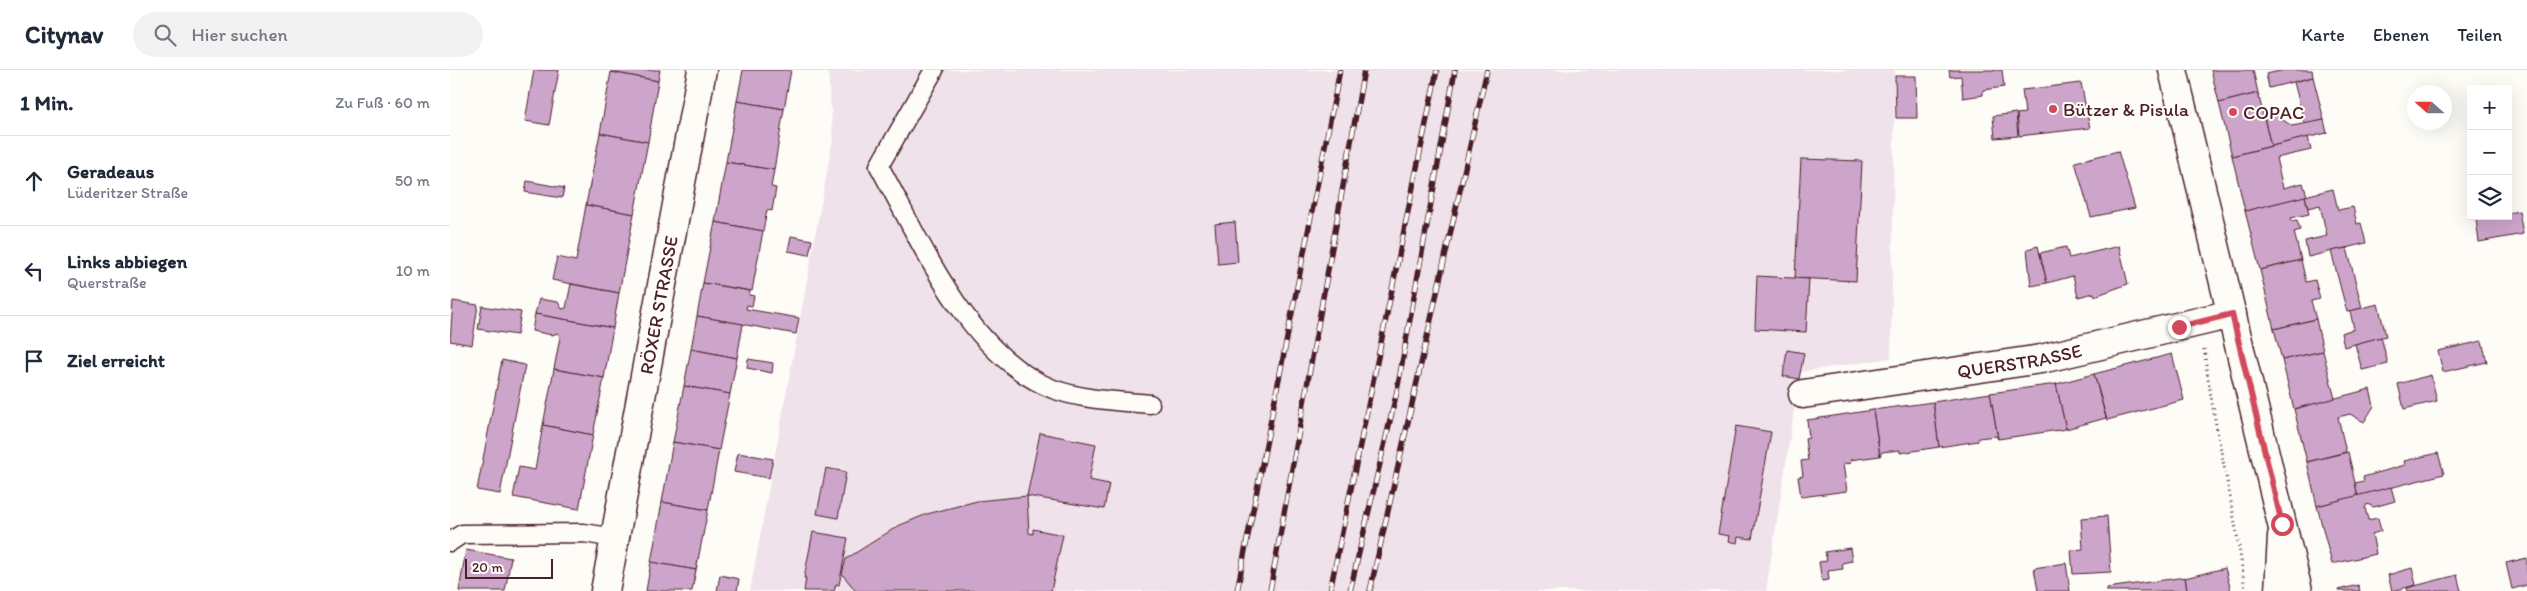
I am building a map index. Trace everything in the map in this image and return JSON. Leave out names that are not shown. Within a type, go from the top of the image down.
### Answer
[{"type":"street","name":"RÖXER STRASSE","points":[[605,591],[702,70]]},
{"type":"street","points":[[2173,70],[2298,591]]},
{"type":"street","name":"QUERSTRASSE","points":[[1803,394],[2041,359],[2232,314]]},
{"type":"street","points":[[2278,591],[2282,524]]},
{"type":"lane","points":[[934,70],[879,166],[957,307],[988,344],[1016,368],[1052,389],[1081,396],[1150,404]]},
{"type":"lane","points":[[450,542],[462,534],[584,533],[615,538]]},
{"type":"path","points":[[2201,322],[2210,394],[2240,542],[2246,591]]},
{"type":"shaded area","points":[[828,70],[1895,70],[1891,358],[1800,372],[1766,591],[750,591],[833,139]]},
{"type":"building","points":[[534,70],[559,70],[549,125],[525,121]]},
{"type":"building","points":[[612,70],[660,70],[658,81],[611,72]]},
{"type":"building","points":[[743,70],[791,70],[784,109],[737,101]]},
{"type":"building","points":[[1949,70],[2002,70],[2004,87],[1983,90],[1983,95],[1963,98],[1961,76],[1950,77]]},
{"type":"building","points":[[2211,70],[2253,70],[2258,93],[2219,103]]},
{"type":"building","points":[[2285,70],[2312,70],[2313,77],[2269,88],[2266,74]]},
{"type":"building","points":[[611,72],[658,81],[648,142],[600,133]]},
{"type":"building","points":[[1895,76],[1916,76],[1917,118],[1896,118]]},
{"type":"building","points":[[2313,77],[2324,120],[2305,125],[2294,82]]},
{"type":"building","points":[[2081,83],[2090,128],[2019,136],[2017,114],[2025,113],[2022,90]]},
{"type":"building","points":[[2258,93],[2271,146],[2232,156],[2219,103]]},
{"type":"building","points":[[737,101],[784,109],[774,170],[726,162]]},
{"type":"building","points":[[2016,113],[2018,136],[1995,138],[1993,116]]},
{"type":"building","points":[[2274,114],[2292,126],[2324,120],[2327,133],[2271,146],[2264,117]]},
{"type":"building","points":[[600,133],[648,142],[634,214],[586,205]]},
{"type":"building","points":[[2308,137],[2311,150],[2276,158],[2283,188],[2303,183],[2307,196],[2245,211],[2232,156]]},
{"type":"building","points":[[2118,151],[2135,208],[2091,217],[2075,162]]},
{"type":"building","points":[[1801,159],[1862,161],[1856,281],[1795,278]]},
{"type":"building","points":[[726,162],[774,170],[771,187],[776,188],[772,211],[767,210],[763,231],[715,222]]},
{"type":"building","points":[[527,181],[564,188],[562,198],[525,192]]},
{"type":"building","points":[[2333,189],[2338,210],[2353,207],[2357,224],[2361,223],[2366,243],[2308,257],[2305,241],[2327,236],[2320,205],[2308,208],[2305,196]]},
{"type":"building","points":[[2305,196],[2309,214],[2291,218],[2292,221],[2297,220],[2300,230],[2294,232],[2301,260],[2260,270],[2245,211]]},
{"type":"building","points":[[586,205],[634,214],[619,293],[552,280],[557,257],[576,261]]},
{"type":"building","points":[[2519,211],[2523,234],[2479,242],[2476,220],[2512,220],[2512,212]]},
{"type":"building","points":[[715,222],[763,231],[752,291],[703,283]]},
{"type":"building","points":[[1235,222],[1238,262],[1218,264],[1215,224]]},
{"type":"building","points":[[791,236],[812,240],[809,255],[788,251]]},
{"type":"building","points":[[2038,246],[2047,283],[2031,286],[2027,249]]},
{"type":"building","points":[[2119,246],[2128,284],[2095,296],[2094,293],[2078,297],[2073,276],[2047,283],[2040,253],[2066,247],[2069,258]]},
{"type":"building","points":[[2347,248],[2362,308],[2347,312],[2331,251]]},
{"type":"building","points":[[2301,260],[2306,282],[2315,280],[2320,299],[2311,301],[2316,319],[2274,329],[2260,270]]},
{"type":"building","points":[[1757,276],[1809,279],[1806,332],[1755,329]]},
{"type":"building","points":[[703,283],[750,291],[749,295],[754,296],[752,306],[747,305],[746,309],[799,318],[796,334],[697,316]]},
{"type":"building","points":[[571,284],[619,293],[613,328],[535,314],[539,299],[558,302],[562,309],[566,308]]},
{"type":"building","points":[[453,301],[478,305],[472,345],[450,341]]},
{"type":"building","points":[[2378,304],[2386,336],[2344,347],[2341,333],[2354,329],[2350,311]]},
{"type":"building","points":[[482,306],[521,312],[517,335],[478,329]]},
{"type":"building","points":[[535,314],[613,328],[604,378],[554,369],[560,337],[558,333],[552,335],[532,331]]},
{"type":"building","points":[[697,316],[743,324],[737,358],[691,349]]},
{"type":"building","points":[[2316,319],[2323,351],[2282,360],[2274,329]]},
{"type":"building","points":[[2381,337],[2388,364],[2362,370],[2355,344]]},
{"type":"building","points":[[2482,341],[2487,362],[2443,372],[2438,351]]},
{"type":"building","points":[[691,349],[737,358],[730,394],[684,386]]},
{"type":"building","points":[[1787,350],[1804,353],[1799,379],[1783,376]]},
{"type":"building","points":[[2323,351],[2335,399],[2294,409],[2282,360]]},
{"type":"building","points":[[2172,354],[2184,400],[2107,420],[2094,374]]},
{"type":"building","points":[[748,359],[773,363],[772,373],[747,368]]},
{"type":"building","points":[[502,360],[525,365],[500,494],[477,490]]},
{"type":"building","points":[[554,369],[604,378],[593,435],[543,425]]},
{"type":"building","points":[[2094,374],[2106,418],[2066,429],[2056,384]]},
{"type":"building","points":[[2431,375],[2437,401],[2404,409],[2398,384]]},
{"type":"building","points":[[2056,384],[2066,429],[1998,439],[1990,393]]},
{"type":"building","points":[[684,386],[730,394],[719,450],[673,442]]},
{"type":"building","points":[[2370,389],[2374,406],[2364,422],[2350,414],[2338,417],[2346,452],[2307,462],[2294,409]]},
{"type":"building","points":[[1990,393],[1998,439],[1996,436],[1978,438],[1978,441],[1939,447],[1933,402]]},
{"type":"building","points":[[1933,402],[1939,447],[1900,453],[1900,450],[1882,452],[1880,456],[1873,410]]},
{"type":"building","points":[[1873,410],[1880,456],[1850,460],[1851,463],[1843,464],[1847,491],[1801,497],[1798,477],[1803,476],[1801,461],[1808,460],[1805,439],[1809,438],[1807,420]]},
{"type":"building","points":[[543,425],[593,435],[579,509],[513,497],[519,467],[535,470]]},
{"type":"building","points":[[1736,426],[1771,432],[1752,539],[1738,537],[1737,543],[1729,541],[1730,536],[1718,534]]},
{"type":"building","points":[[1040,433],[1096,444],[1089,480],[1109,484],[1104,509],[1027,496]]},
{"type":"building","points":[[673,442],[719,450],[708,510],[662,502]]},
{"type":"building","points":[[2348,452],[2358,496],[2317,506],[2307,462]]},
{"type":"building","points":[[738,453],[773,459],[769,478],[734,472]]},
{"type":"building","points":[[2438,453],[2444,474],[2358,496],[2355,483],[2364,481],[2363,477],[2405,465],[2404,461]]},
{"type":"building","points":[[826,468],[846,472],[838,518],[817,514]]},
{"type":"building","points":[[2391,487],[2395,501],[2374,507],[2367,504],[2365,508],[2368,520],[2378,518],[2381,531],[2372,534],[2376,554],[2332,564],[2317,506]]},
{"type":"building","points":[[1027,496],[1029,533],[1033,534],[1033,529],[1063,535],[1051,591],[856,591],[842,574],[846,559],[898,526],[927,514],[977,501]]},
{"type":"building","points":[[662,502],[708,510],[696,570],[651,562]]},
{"type":"building","points":[[2107,516],[2111,572],[2073,574],[2071,550],[2083,549],[2081,518]]},
{"type":"building","points":[[813,532],[848,538],[839,585],[836,584],[834,591],[804,591],[806,578],[804,578]]},
{"type":"building","points":[[1850,548],[1852,561],[1842,563],[1843,569],[1828,571],[1829,580],[1822,581],[1819,562],[1827,561],[1825,552]]},
{"type":"building","points":[[466,550],[511,558],[505,591],[459,591]]},
{"type":"building","points":[[2527,558],[2527,585],[2512,589],[2506,563]]},
{"type":"building","points":[[651,562],[696,570],[692,591],[646,591]]},
{"type":"building","points":[[2066,563],[2070,591],[2038,591],[2034,568]]},
{"type":"building","points":[[2225,568],[2231,591],[2187,591],[2185,578]]},
{"type":"building","points":[[2412,568],[2416,585],[2392,591],[2388,575]]},
{"type":"building","points":[[720,575],[739,579],[737,591],[717,591]]},
{"type":"building","points":[[2457,575],[2461,591],[2408,591],[2407,588]]},
{"type":"building","points":[[2185,577],[2187,591],[2107,591],[2107,588]]},
{"type":"building","points":[[2358,585],[2360,591],[2338,591],[2338,590]]},
{"type":"railway","points":[[1237,591],[1340,70]]},
{"type":"railway","points":[[1270,591],[1364,70]]},
{"type":"railway","points":[[1330,591],[1437,70]]},
{"type":"railway","points":[[1350,591],[1397,391],[1455,70]]},
{"type":"railway","points":[[1370,591],[1487,70]]},
{"type":"place","name":"Bützer & Pisula","points":[[2053,109]]},
{"type":"place","name":"COPAC","points":[[2233,112]]},
{"type":"route","points":[[2179,327],[2232,314],[2282,524]]}]
